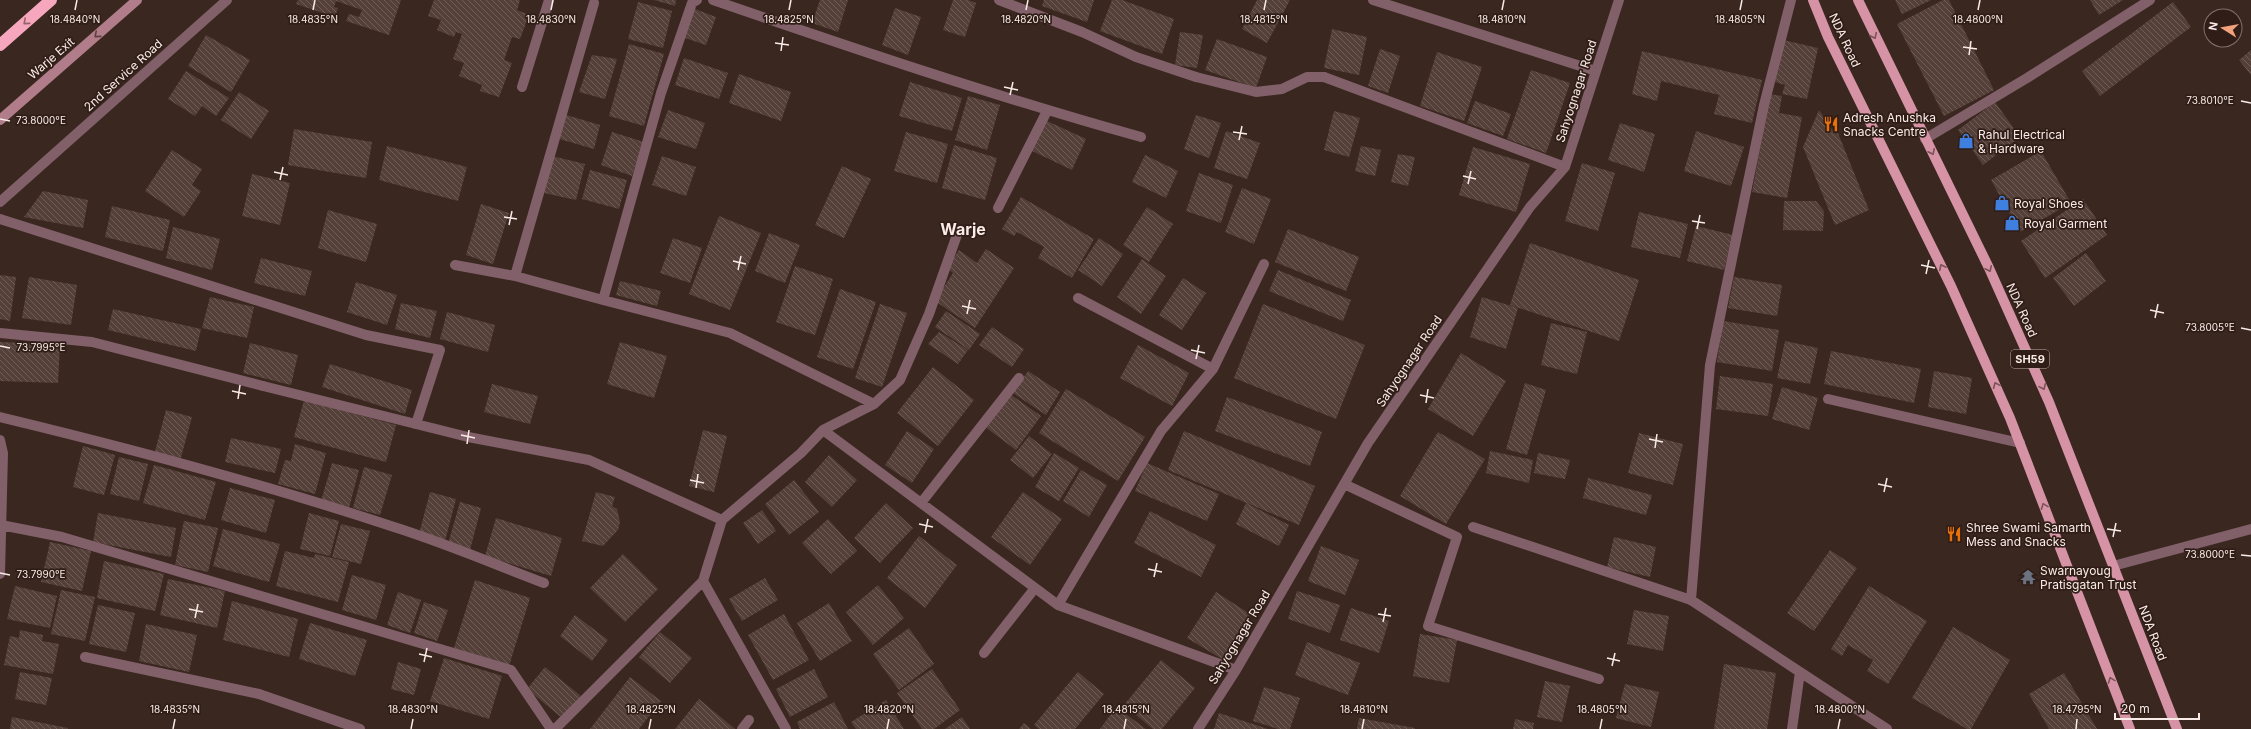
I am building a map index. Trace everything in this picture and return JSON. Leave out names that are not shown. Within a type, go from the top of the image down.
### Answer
[{"type":"highway","points":[[0,45],[51,0]]},
{"type":"main road","name":"NDA Road","points":[[1813,0],[1828,37],[1951,286],[2020,442],[2130,729]]},
{"type":"main road","name":"NDA Road","points":[[1858,0],[1989,268],[2049,402],[2176,729]]},
{"type":"street","name":"Warje Exit","points":[[0,120],[137,0]]},
{"type":"street","name":"2nd Service Road","points":[[0,202],[227,0]]},
{"type":"street","points":[[522,87],[549,0]]},
{"type":"street","points":[[603,300],[661,93],[692,3],[697,0]]},
{"type":"street","points":[[713,0],[897,64],[1047,111],[1141,137]]},
{"type":"street","points":[[999,0],[1082,32],[1136,58],[1196,77],[1256,92],[1282,89],[1307,77],[1324,77],[1565,167]]},
{"type":"street","points":[[1373,0],[1596,71]]},
{"type":"street","name":"Sahyognagar Road","points":[[1198,729],[1236,670],[1368,443],[1530,207],[1565,167],[1619,0]]},
{"type":"street","points":[[1691,600],[1710,365],[1764,105],[1791,0]]},
{"type":"street","points":[[1925,139],[2027,78],[2150,0]]},
{"type":"street","points":[[515,276],[594,4]]},
{"type":"street","points":[[998,208],[1047,111]]},
{"type":"street","points":[[0,220],[366,335],[440,350],[428,391],[416,424]]},
{"type":"street","points":[[555,729],[703,581],[722,520],[801,453],[822,430],[874,404],[900,380],[929,314],[958,232]]},
{"type":"street","points":[[455,264],[515,276],[730,333],[874,404]]},
{"type":"street","points":[[1058,605],[1161,431],[1213,369],[1264,264]]},
{"type":"street","points":[[1078,298],[1213,369]]},
{"type":"street","points":[[0,333],[92,342],[468,437],[589,460],[722,520]]},
{"type":"street","points":[[921,504],[1019,378]]},
{"type":"street","points":[[1828,399],[2020,442]]},
{"type":"street","points":[[0,417],[134,449],[290,494],[395,527],[544,583]]},
{"type":"street","points":[[822,430],[1058,605],[1236,670]]},
{"type":"street","points":[[0,440],[3,452],[0,574]]},
{"type":"street","points":[[1344,484],[1457,537],[1428,626],[1599,679]]},
{"type":"street","points":[[1,525],[62,537],[511,670],[551,729]]},
{"type":"street","points":[[1473,527],[1691,600],[1887,729]]},
{"type":"street","points":[[2113,566],[2251,529]]},
{"type":"street","points":[[703,581],[786,729]]},
{"type":"street","points":[[984,653],[1035,588]]},
{"type":"street","points":[[85,657],[259,694],[360,729]]},
{"type":"street","points":[[1792,729],[1800,672]]},
{"type":"street","points":[[742,729],[749,720]]},
{"type":"building","points":[[298,0],[401,0],[389,35],[346,21],[349,14],[359,17],[362,10],[336,1],[334,7],[338,8],[335,17],[296,4]]},
{"type":"building","points":[[434,0],[520,0],[517,10],[529,15],[520,39],[512,37],[504,60],[512,63],[499,97],[480,91],[482,85],[459,76],[464,63],[453,59],[462,34],[456,32],[454,37],[437,30],[441,20],[428,16]]},
{"type":"building","points":[[654,0],[676,0],[675,6]]},
{"type":"building","points":[[820,0],[848,0],[838,32],[812,23]]},
{"type":"building","points":[[953,0],[968,0],[976,3],[965,37],[943,30]]},
{"type":"building","points":[[1044,0],[1094,0],[1087,22],[1042,6]]},
{"type":"building","points":[[1112,0],[1122,0],[1174,19],[1162,54],[1100,31]]},
{"type":"building","points":[[1257,0],[1290,0],[1267,43],[1242,29]]},
{"type":"building","points":[[1895,0],[1931,0],[1902,14]]},
{"type":"building","points":[[1943,0],[1949,0],[1994,90],[1944,116],[1897,24]]},
{"type":"building","points":[[2090,0],[2123,0],[2099,15]]},
{"type":"building","points":[[638,2],[672,11],[663,48],[628,39]]},
{"type":"building","points":[[2173,2],[2191,27],[2100,96],[2082,71]]},
{"type":"building","points":[[895,8],[921,17],[908,55],[882,45]]},
{"type":"building","points":[[695,9],[716,17],[706,45],[685,38]]},
{"type":"building","points":[[1332,29],[1367,37],[1359,75],[1324,68]]},
{"type":"building","points":[[1180,32],[1203,35],[1197,68],[1175,65]]},
{"type":"building","points":[[206,35],[250,60],[231,92],[188,66]]},
{"type":"building","points":[[1217,39],[1267,57],[1256,88],[1205,70]]},
{"type":"building","points":[[1783,40],[1818,48],[1807,99],[1782,94],[1785,85],[1775,82]]},
{"type":"building","points":[[629,44],[664,54],[644,126],[609,116]]},
{"type":"building","points":[[1380,49],[1400,56],[1388,93],[1368,86]]},
{"type":"building","points":[[2251,50],[2251,75],[2239,60]]},
{"type":"building","points":[[1642,51],[1762,80],[1752,123],[1714,114],[1719,95],[1661,81],[1657,101],[1632,94]]},
{"type":"building","points":[[1437,52],[1482,67],[1464,121],[1420,106]]},
{"type":"building","points":[[592,55],[617,59],[605,99],[579,92]]},
{"type":"building","points":[[684,58],[728,73],[719,99],[675,85]]},
{"type":"building","points":[[1531,70],[1570,83],[1546,153],[1507,139]]},
{"type":"building","points":[[186,71],[229,98],[216,116],[202,106],[195,116],[168,99]]},
{"type":"building","points":[[739,74],[791,92],[781,121],[729,103]]},
{"type":"building","points":[[910,82],[962,98],[952,131],[899,116]]},
{"type":"building","points":[[239,92],[269,111],[251,139],[221,120]]},
{"type":"building","points":[[1770,94],[1782,96],[1779,113],[1802,117],[1787,198],[1752,192]]},
{"type":"building","points":[[968,96],[1000,105],[987,150],[955,140]]},
{"type":"building","points":[[1475,101],[1511,114],[1503,136],[1467,123]]},
{"type":"building","points":[[1995,102],[2020,137],[1983,165],[1958,130]]},
{"type":"building","points":[[668,110],[705,123],[696,149],[658,137]]},
{"type":"building","points":[[1819,110],[1835,134],[1838,133],[1869,210],[1835,225],[1803,147]]},
{"type":"building","points":[[1334,111],[1360,118],[1349,157],[1324,150]]},
{"type":"building","points":[[563,114],[600,125],[594,149],[556,138]]},
{"type":"building","points":[[1196,115],[1221,123],[1209,158],[1184,149]]},
{"type":"building","points":[[1045,120],[1086,139],[1072,170],[1030,150]]},
{"type":"building","points":[[1620,123],[1655,134],[1644,172],[1608,160]]},
{"type":"building","points":[[294,129],[372,142],[366,178],[288,165]]},
{"type":"building","points":[[1226,131],[1260,143],[1247,179],[1214,168]]},
{"type":"building","points":[[1696,131],[1744,147],[1731,186],[1684,171]]},
{"type":"building","points":[[612,132],[644,142],[632,176],[601,165]]},
{"type":"building","points":[[906,132],[948,144],[937,183],[894,171]]},
{"type":"building","points":[[954,145],[997,158],[985,200],[942,188]]},
{"type":"building","points":[[387,146],[467,167],[458,201],[379,180]]},
{"type":"building","points":[[1361,146],[1381,150],[1375,176],[1355,171]]},
{"type":"building","points":[[1473,147],[1530,164],[1516,212],[1459,195]]},
{"type":"building","points":[[172,150],[202,169],[192,185],[201,191],[184,217],[145,191]]},
{"type":"building","points":[[2041,151],[2071,203],[2020,232],[1991,180]]},
{"type":"building","points":[[1398,154],[1415,157],[1408,186],[1391,182]]},
{"type":"building","points":[[1145,155],[1178,171],[1166,198],[1132,182]]},
{"type":"building","points":[[552,156],[585,164],[576,200],[544,193]]},
{"type":"building","points":[[662,156],[696,167],[686,196],[652,185]]},
{"type":"building","points":[[1582,163],[1615,173],[1598,231],[1565,221]]},
{"type":"building","points":[[842,166],[871,179],[844,238],[815,225]]},
{"type":"building","points":[[590,170],[627,180],[619,209],[582,199]]},
{"type":"building","points":[[1199,173],[1233,185],[1221,223],[1186,211]]},
{"type":"building","points":[[252,174],[290,183],[280,225],[242,216]]},
{"type":"building","points":[[1242,188],[1271,199],[1254,244],[1225,232]]},
{"type":"building","points":[[43,191],[88,200],[83,228],[24,217]]},
{"type":"building","points":[[1021,197],[1094,239],[1072,278],[1038,258],[1044,247],[1017,232],[1014,236],[1002,229]]},
{"type":"building","points":[[2083,199],[2107,235],[2045,278],[2021,241]]},
{"type":"building","points":[[1784,201],[1816,201],[1824,211],[1823,231],[1783,230]]},
{"type":"building","points":[[481,204],[509,213],[493,264],[466,255]]},
{"type":"building","points":[[112,206],[170,220],[163,251],[105,237]]},
{"type":"building","points":[[1147,207],[1173,224],[1149,262],[1123,245]]},
{"type":"building","points":[[328,210],[377,224],[366,262],[318,248]]},
{"type":"building","points":[[1639,212],[1688,224],[1680,258],[1631,247]]},
{"type":"building","points":[[719,216],[761,233],[730,310],[689,294]]},
{"type":"building","points":[[1696,226],[1733,235],[1724,270],[1687,261]]},
{"type":"building","points":[[173,227],[220,239],[212,270],[166,258]]},
{"type":"building","points":[[1288,229],[1359,257],[1346,291],[1275,262]]},
{"type":"building","points":[[769,233],[800,245],[785,283],[755,271]]},
{"type":"building","points":[[673,238],[702,248],[690,283],[660,273]]},
{"type":"building","points":[[1099,238],[1123,254],[1102,286],[1078,270]]},
{"type":"building","points":[[1530,243],[1639,280],[1619,341],[1510,305]]},
{"type":"building","points":[[986,249],[1014,268],[975,328],[935,301],[953,273],[947,268],[959,250],[977,263]]},
{"type":"building","points":[[2086,253],[2106,281],[2074,306],[2053,278]]},
{"type":"building","points":[[261,258],[312,271],[305,296],[254,283]]},
{"type":"building","points":[[1142,259],[1166,276],[1141,314],[1117,297]]},
{"type":"building","points":[[795,266],[833,279],[815,335],[776,322]]},
{"type":"building","points":[[1278,270],[1351,300],[1343,321],[1269,291]]},
{"type":"building","points":[[0,275],[16,277],[10,321],[0,319]]},
{"type":"building","points":[[29,277],[77,285],[71,325],[22,318]]},
{"type":"building","points":[[1734,277],[1782,285],[1777,316],[1728,308]]},
{"type":"building","points":[[1183,278],[1206,293],[1182,330],[1159,315]]},
{"type":"building","points":[[620,281],[661,291],[657,306],[616,295]]},
{"type":"building","points":[[356,282],[397,295],[387,325],[347,312]]},
{"type":"building","points":[[840,289],[876,302],[853,369],[817,357]]},
{"type":"building","points":[[210,297],[254,307],[247,338],[202,328]]},
{"type":"building","points":[[1482,297],[1518,308],[1506,349],[1470,337]]},
{"type":"building","points":[[401,303],[437,311],[430,338],[395,329]]},
{"type":"building","points":[[880,304],[907,313],[882,387],[855,378]]},
{"type":"building","points":[[1263,304],[1365,345],[1336,419],[1234,378]]},
{"type":"building","points":[[113,309],[201,329],[196,351],[108,330]]},
{"type":"building","points":[[946,311],[980,334],[969,350],[935,327]]},
{"type":"building","points":[[447,312],[495,325],[488,352],[440,339]]},
{"type":"building","points":[[1723,321],[1779,330],[1772,371],[1717,362]]},
{"type":"building","points":[[1551,323],[1587,332],[1577,374],[1541,365]]},
{"type":"building","points":[[992,327],[1024,349],[1012,367],[979,345]]},
{"type":"building","points":[[939,332],[968,350],[958,364],[928,344]]},
{"type":"building","points":[[1785,341],[1818,348],[1810,384],[1777,378]]},
{"type":"building","points":[[0,342],[60,344],[58,383],[0,381]]},
{"type":"building","points":[[620,342],[667,356],[654,398],[607,384]]},
{"type":"building","points":[[250,343],[298,355],[291,385],[243,373]]},
{"type":"building","points":[[1138,345],[1189,373],[1172,406],[1120,378]]},
{"type":"building","points":[[1831,351],[1921,369],[1914,403],[1824,384]]},
{"type":"building","points":[[1461,353],[1506,381],[1473,436],[1428,409]]},
{"type":"building","points":[[330,364],[412,390],[405,414],[322,387]]},
{"type":"building","points":[[933,367],[974,400],[938,446],[897,413]]},
{"type":"building","points":[[1028,371],[1060,392],[1046,415],[1013,393]]},
{"type":"building","points":[[1934,371],[1972,378],[1966,414],[1928,407]]},
{"type":"building","points":[[1720,376],[1773,384],[1768,416],[1716,409]]},
{"type":"building","points":[[1525,383],[1546,390],[1527,455],[1506,449]]},
{"type":"building","points":[[492,384],[538,396],[530,424],[484,412]]},
{"type":"building","points":[[1782,387],[1818,398],[1809,430],[1772,419]]},
{"type":"building","points":[[1066,389],[1145,437],[1118,481],[1039,433]]},
{"type":"building","points":[[1010,394],[1041,416],[1016,450],[985,427]]},
{"type":"building","points":[[1227,397],[1322,432],[1310,466],[1215,431]]},
{"type":"building","points":[[304,400],[396,425],[386,462],[294,437]]},
{"type":"building","points":[[166,410],[192,417],[180,461],[154,455]]},
{"type":"building","points":[[703,430],[727,436],[714,492],[689,486]]},
{"type":"building","points":[[907,431],[934,449],[912,483],[885,465]]},
{"type":"building","points":[[1184,431],[1315,486],[1299,525],[1168,470]]},
{"type":"building","points":[[1438,432],[1485,459],[1446,524],[1400,496]]},
{"type":"building","points":[[1639,433],[1683,444],[1673,485],[1628,473]]},
{"type":"building","points":[[1029,436],[1052,454],[1033,478],[1010,460]]},
{"type":"building","points":[[231,438],[281,449],[275,473],[225,462]]},
{"type":"building","points":[[295,444],[326,453],[315,494],[278,484],[285,460],[291,461]]},
{"type":"building","points":[[83,446],[115,455],[104,495],[73,487]]},
{"type":"building","points":[[1490,451],[1533,460],[1529,483],[1486,473]]},
{"type":"building","points":[[1054,453],[1079,468],[1059,501],[1035,487]]},
{"type":"building","points":[[1538,453],[1570,460],[1565,479],[1534,473]]},
{"type":"building","points":[[829,455],[857,480],[832,507],[805,482]]},
{"type":"building","points":[[119,457],[148,464],[139,501],[110,494]]},
{"type":"building","points":[[332,463],[359,470],[349,508],[321,501]]},
{"type":"building","points":[[1147,463],[1219,494],[1207,521],[1135,491]]},
{"type":"building","points":[[154,465],[216,482],[205,520],[143,503]]},
{"type":"building","points":[[364,467],[392,475],[380,515],[353,508]]},
{"type":"building","points":[[1081,470],[1107,485],[1089,517],[1063,501]]},
{"type":"building","points":[[1588,478],[1652,495],[1646,515],[1583,498]]},
{"type":"building","points":[[794,480],[819,512],[789,535],[765,504]]},
{"type":"building","points":[[230,488],[275,500],[266,533],[221,520]]},
{"type":"building","points":[[430,492],[456,499],[445,541],[419,534]]},
{"type":"building","points":[[596,492],[615,497],[612,506],[617,509],[620,522],[618,530],[603,546],[582,541]]},
{"type":"building","points":[[1023,492],[1062,519],[1030,565],[991,537]]},
{"type":"building","points":[[460,502],[481,508],[470,550],[448,544]]},
{"type":"building","points":[[886,503],[913,528],[880,563],[854,538]]},
{"type":"building","points":[[1246,503],[1289,525],[1279,546],[1236,524]]},
{"type":"building","points":[[762,510],[776,531],[758,544],[743,523]]},
{"type":"building","points":[[1150,511],[1216,545],[1201,577],[1134,543]]},
{"type":"building","points":[[98,513],[176,528],[171,557],[93,542]]},
{"type":"building","points":[[309,513],[339,521],[330,556],[300,549]]},
{"type":"building","points":[[496,518],[562,538],[551,576],[485,556]]},
{"type":"building","points":[[828,519],[857,551],[831,574],[802,543]]},
{"type":"building","points":[[184,521],[218,528],[208,572],[175,565]]},
{"type":"building","points":[[341,524],[370,531],[361,564],[332,557]]},
{"type":"building","points":[[223,529],[280,544],[269,582],[213,566]]},
{"type":"building","points":[[919,536],[957,565],[925,608],[887,578]]},
{"type":"building","points":[[1614,537],[1656,547],[1650,577],[1607,567]]},
{"type":"building","points":[[50,542],[91,551],[82,591],[41,582]]},
{"type":"building","points":[[1321,546],[1359,560],[1345,595],[1308,581]]},
{"type":"building","points":[[1830,550],[1857,568],[1814,631],[1787,613]]},
{"type":"building","points":[[285,551],[314,558],[315,554],[349,562],[338,602],[276,586]]},
{"type":"building","points":[[623,554],[658,589],[625,622],[590,588]]},
{"type":"building","points":[[104,561],[164,574],[155,611],[97,598]]},
{"type":"building","points":[[352,575],[386,585],[376,620],[342,610]]},
{"type":"building","points":[[765,578],[778,600],[742,621],[729,599]]},
{"type":"building","points":[[168,579],[225,591],[217,628],[160,615]]},
{"type":"building","points":[[475,580],[530,598],[509,666],[454,648]]},
{"type":"building","points":[[878,585],[904,618],[873,645],[846,612]]},
{"type":"building","points":[[15,586],[57,596],[50,628],[7,619]]},
{"type":"building","points":[[1869,586],[1927,621],[1888,684],[1867,671],[1873,660],[1848,645],[1842,656],[1831,649]]},
{"type":"building","points":[[61,590],[95,597],[85,641],[51,634]]},
{"type":"building","points":[[1297,591],[1340,605],[1330,633],[1288,619]]},
{"type":"building","points":[[398,592],[421,600],[410,633],[387,625]]},
{"type":"building","points":[[1216,592],[1250,614],[1222,659],[1187,638]]},
{"type":"building","points":[[232,601],[298,619],[289,657],[223,640]]},
{"type":"building","points":[[424,602],[448,610],[437,641],[414,633]]},
{"type":"building","points":[[829,603],[852,641],[820,661],[797,623]]},
{"type":"building","points":[[98,605],[135,613],[126,652],[89,644]]},
{"type":"building","points":[[1351,608],[1389,621],[1379,653],[1340,640]]},
{"type":"building","points":[[1634,610],[1669,616],[1663,651],[1627,644]]},
{"type":"building","points":[[784,614],[809,660],[773,680],[748,635]]},
{"type":"building","points":[[575,615],[608,640],[592,661],[560,636]]},
{"type":"building","points":[[310,623],[367,640],[355,676],[299,659]]},
{"type":"building","points":[[146,624],[197,635],[189,672],[139,661]]},
{"type":"building","points":[[1953,627],[2010,660],[1971,729],[1967,729],[1912,698]]},
{"type":"building","points":[[909,628],[934,664],[899,690],[873,654]]},
{"type":"building","points":[[20,630],[43,635],[42,641],[59,644],[53,674],[4,665],[10,636],[19,638]]},
{"type":"building","points":[[660,632],[692,658],[670,683],[639,657]]},
{"type":"building","points":[[1420,634],[1457,640],[1449,683],[1413,676]]},
{"type":"building","points":[[1307,642],[1360,663],[1348,695],[1295,675]]},
{"type":"building","points":[[444,658],[502,676],[489,719],[430,701]]},
{"type":"building","points":[[1161,660],[1195,688],[1162,729],[1153,729],[1124,705]]},
{"type":"building","points":[[398,662],[421,669],[414,695],[391,689]]},
{"type":"building","points":[[1724,664],[1776,673],[1767,729],[1714,729]]},
{"type":"building","points":[[545,667],[581,696],[562,718],[527,689]]},
{"type":"building","points":[[814,669],[828,697],[790,717],[776,689]]},
{"type":"building","points":[[932,669],[960,710],[934,729],[922,729],[897,693]]},
{"type":"building","points":[[20,672],[52,678],[46,705],[15,699]]},
{"type":"building","points":[[1078,672],[1104,694],[1075,729],[1039,729],[1034,725]]},
{"type":"building","points":[[2064,673],[2097,729],[2049,729],[2029,694]]},
{"type":"building","points":[[630,677],[661,701],[639,729],[590,729]]},
{"type":"building","points":[[1545,681],[1570,686],[1562,722],[1537,717]]},
{"type":"building","points":[[1625,684],[1659,692],[1651,727],[1616,718]]},
{"type":"building","points":[[1264,687],[1300,698],[1290,729],[1278,729],[1253,721]]},
{"type":"building","points":[[699,699],[735,729],[675,729]]},
{"type":"building","points":[[886,700],[904,729],[856,729],[851,722]]},
{"type":"building","points":[[834,702],[848,729],[800,729],[797,722]]},
{"type":"building","points":[[1116,707],[1146,729],[1100,729]]},
{"type":"building","points":[[1219,713],[1268,729],[1214,729]]},
{"type":"building","points":[[12,717],[68,728],[68,729],[10,729]]},
{"type":"building","points":[[962,717],[970,729],[945,729]]},
{"type":"building","points":[[1359,718],[1415,728],[1415,729],[1357,729]]},
{"type":"building","points":[[1515,719],[1534,723],[1533,729],[1513,729]]},
{"type":"building","points":[[1024,723],[1031,729],[1019,729]]},
{"type":"place","name":"Adresh Anushka Snacks Centre","points":[[1831,124]]},
{"type":"place","name":"Rahul Electrical & Hardware","points":[[1966,141]]},
{"type":"place","name":"Royal Shoes","points":[[2002,203]]},
{"type":"place","name":"Royal Garment","points":[[2012,223]]},
{"type":"place","name":"Shree Swami Samarth Mess and Snacks","points":[[1954,534]]},
{"type":"place","name":"Swarnayoug Pratisgatan Trust","points":[[2028,577]]},
{"type":"district","name":"Warje","points":[[963,229]]}]
